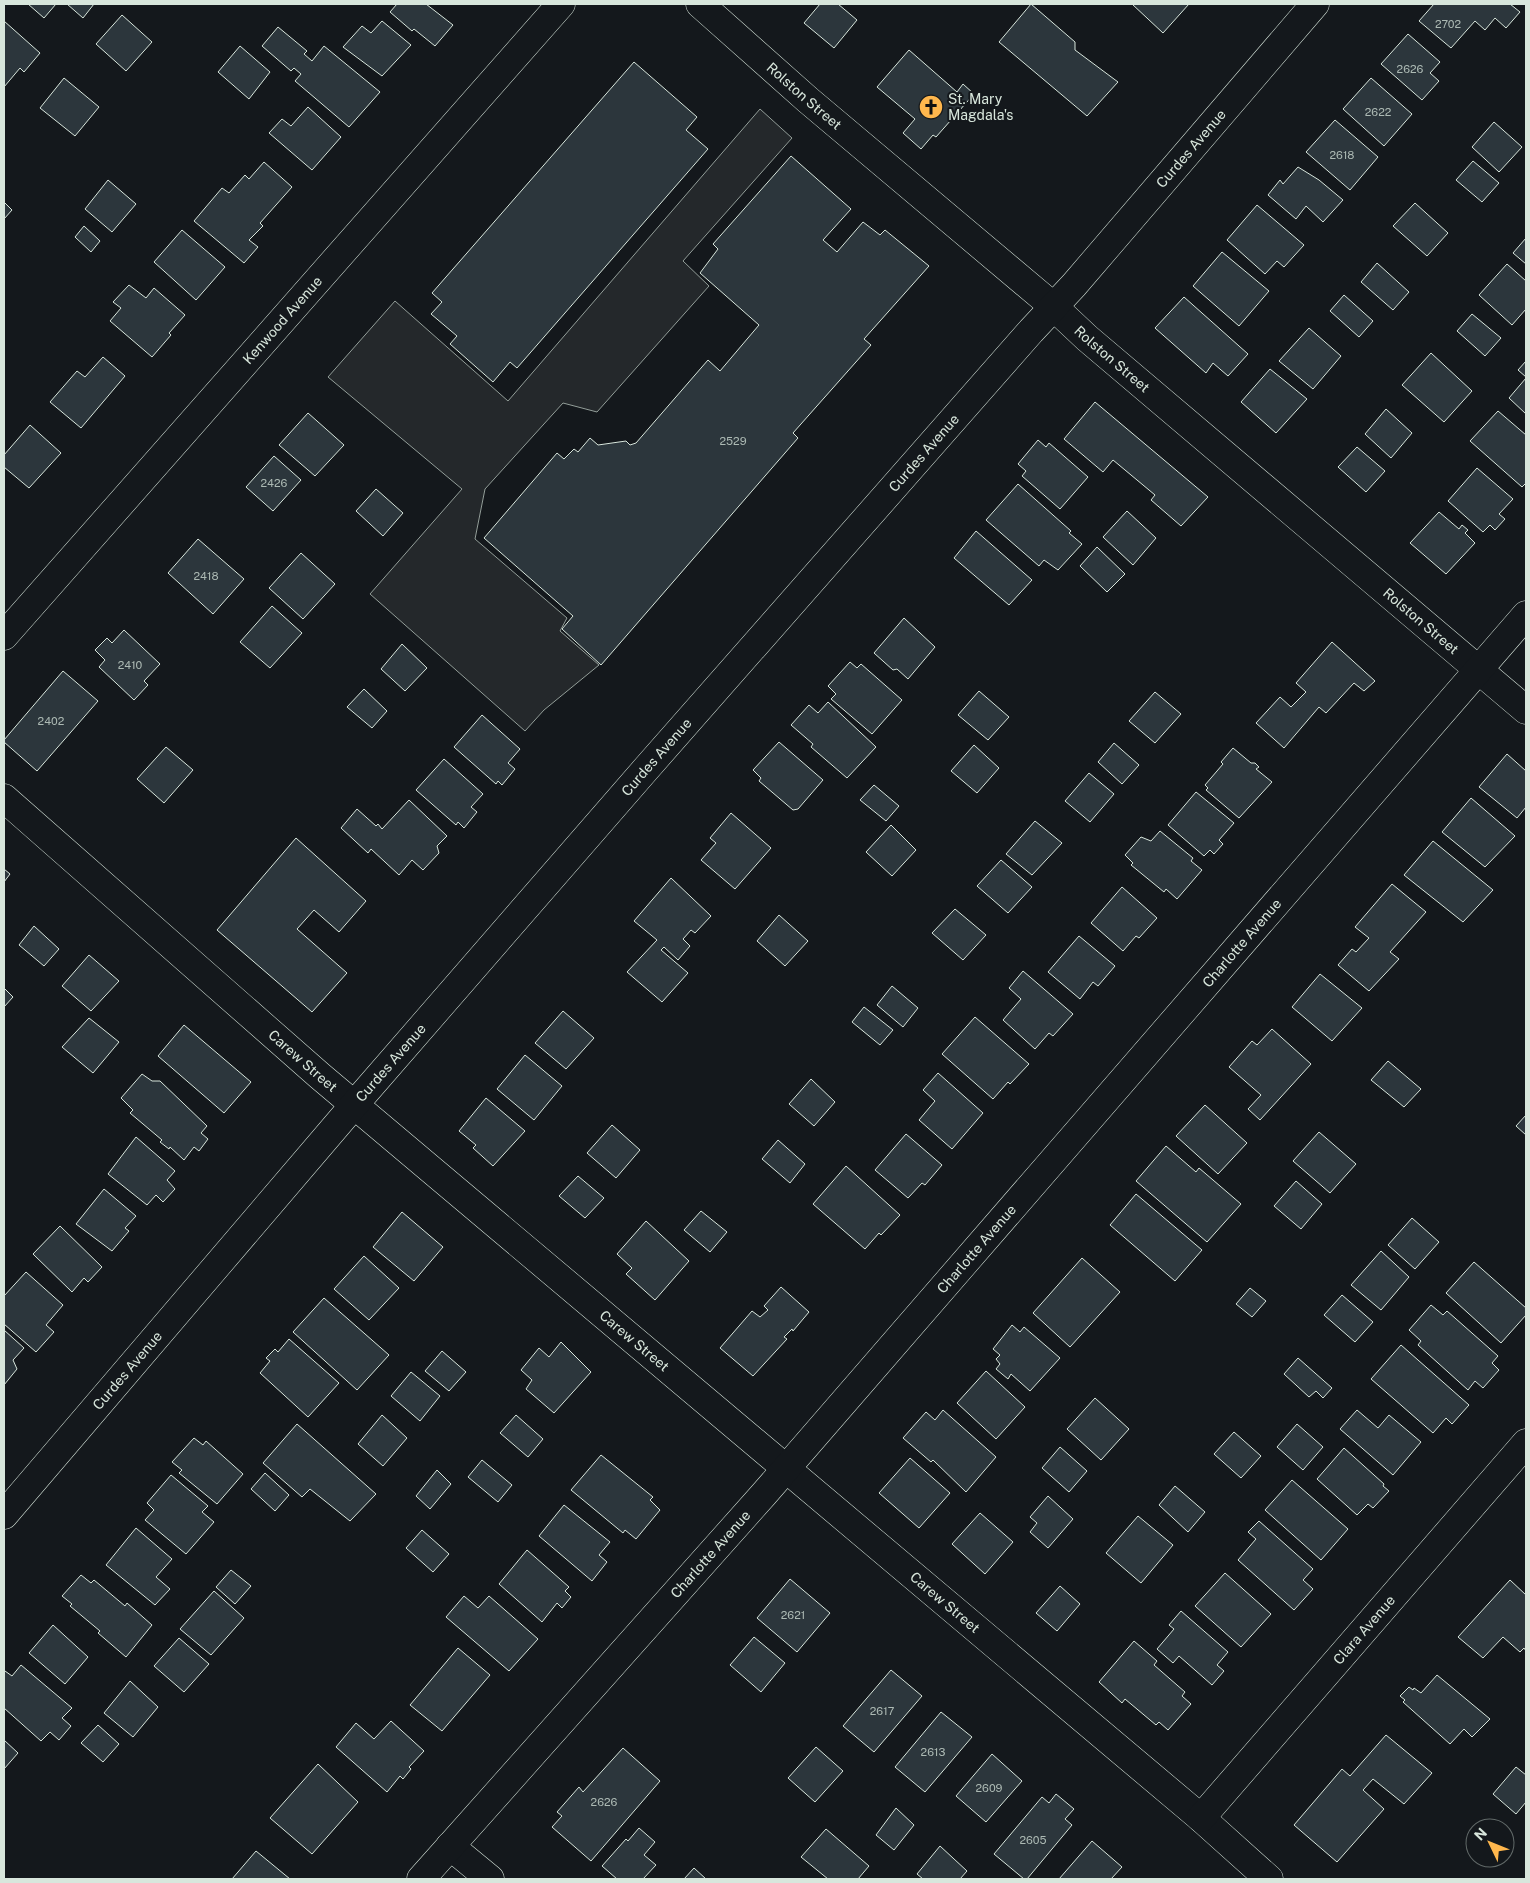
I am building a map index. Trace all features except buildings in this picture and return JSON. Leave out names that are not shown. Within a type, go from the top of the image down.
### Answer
[{"type":"street","name":"Kenwood Avenue","points":[[4,636],[561,4]]},
{"type":"street","name":"Rolston Street","points":[[700,4],[808,100],[1054,306],[1087,338],[1526,710]]},
{"type":"street","name":"Curdes Avenue","points":[[4,1515],[354,1105],[658,755],[1054,306],[1315,4]]},
{"type":"street","name":"Charlotte Avenue","points":[[422,1879],[786,1468],[1526,615]]},
{"type":"street","name":"Carew Street","points":[[4,798],[354,1105],[1201,1818],[1269,1879]]},
{"type":"street","name":"Clara Avenue","points":[[1201,1818],[1526,1443]]},
{"type":"street","points":[[450,1846],[490,1879]]},
{"type":"shaded area","points":[[760,109],[792,138],[683,261],[709,286],[597,412],[563,403],[485,489],[475,539],[567,618],[560,631],[599,665],[544,710],[525,731],[370,594],[462,489],[328,377],[395,301],[508,401]]},
{"type":"place","name":"St. Mary Magdala's","points":[[931,107]]}]
